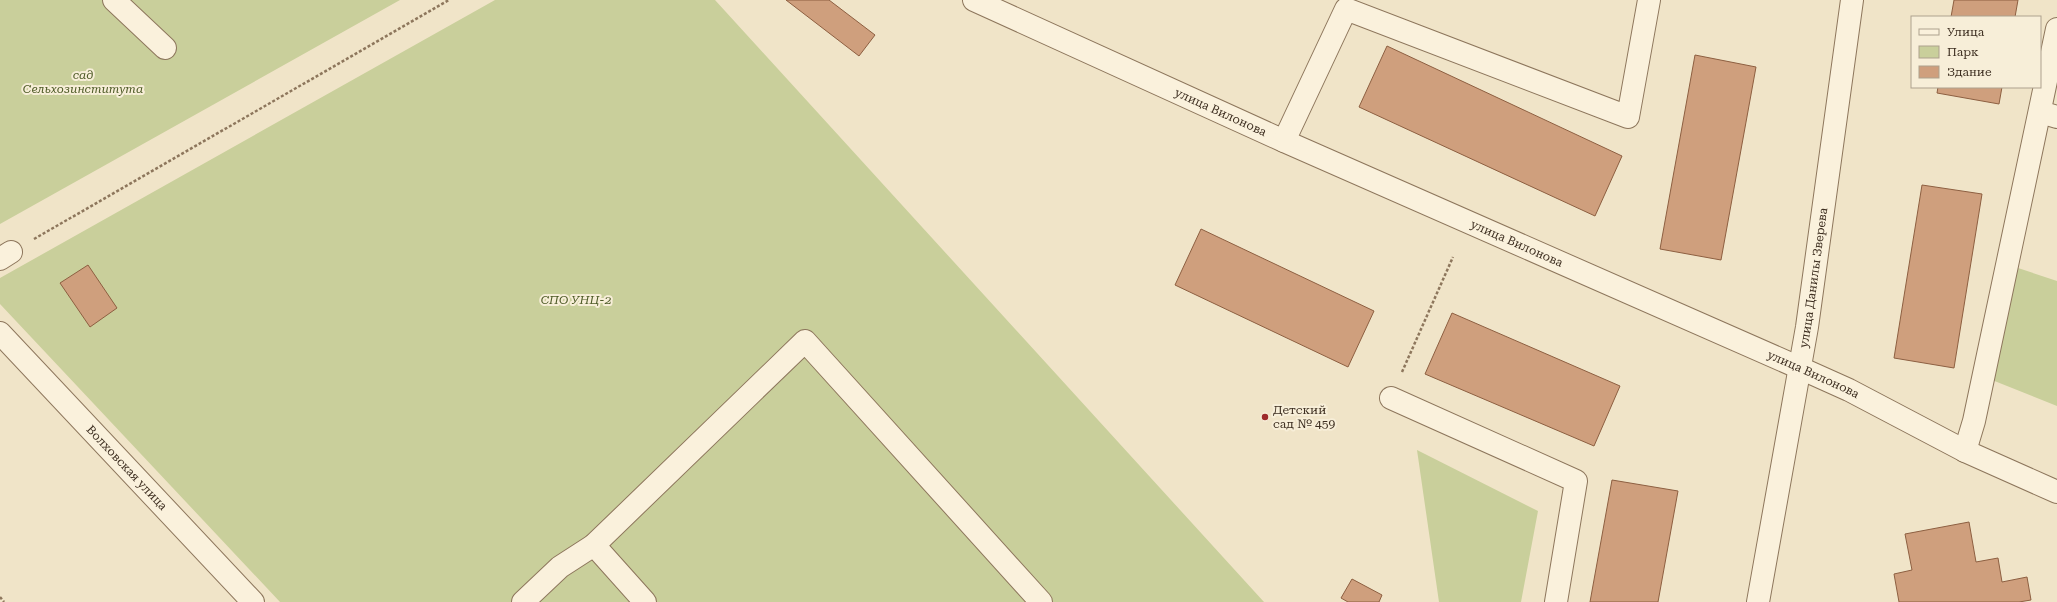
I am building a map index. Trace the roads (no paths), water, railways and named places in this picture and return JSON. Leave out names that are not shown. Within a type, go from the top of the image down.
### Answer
[{"type":"street","points":[[114,0],[165,48]]},
{"type":"street","name":"улица Вилонова","points":[[974,0],[1284,141],[1849,390],[1965,451],[2057,492]]},
{"type":"street","points":[[1284,141],[1346,9],[1628,117],[1649,0]]},
{"type":"street","name":"улица Данилы Зверева","points":[[1758,602],[1800,368],[1852,0]]},
{"type":"street","points":[[1965,451],[1974,421],[2048,115],[2057,29]]},
{"type":"street","name":"Волховская улица","points":[[0,333],[253,602]]},
{"type":"street","points":[[523,602],[560,567],[594,546],[805,341],[1041,602]]},
{"type":"street","points":[[1391,398],[1576,481],[1556,602]]},
{"type":"street","points":[[594,546],[645,602]]},
{"type":"place","name":"Детский сад № 459","points":[[1265,417]]},
{"type":"park label","name":"сад Сельхозинститута","points":[[83,82]]},
{"type":"park label","name":"СПО УНЦ-2","points":[[576,300]]}]
